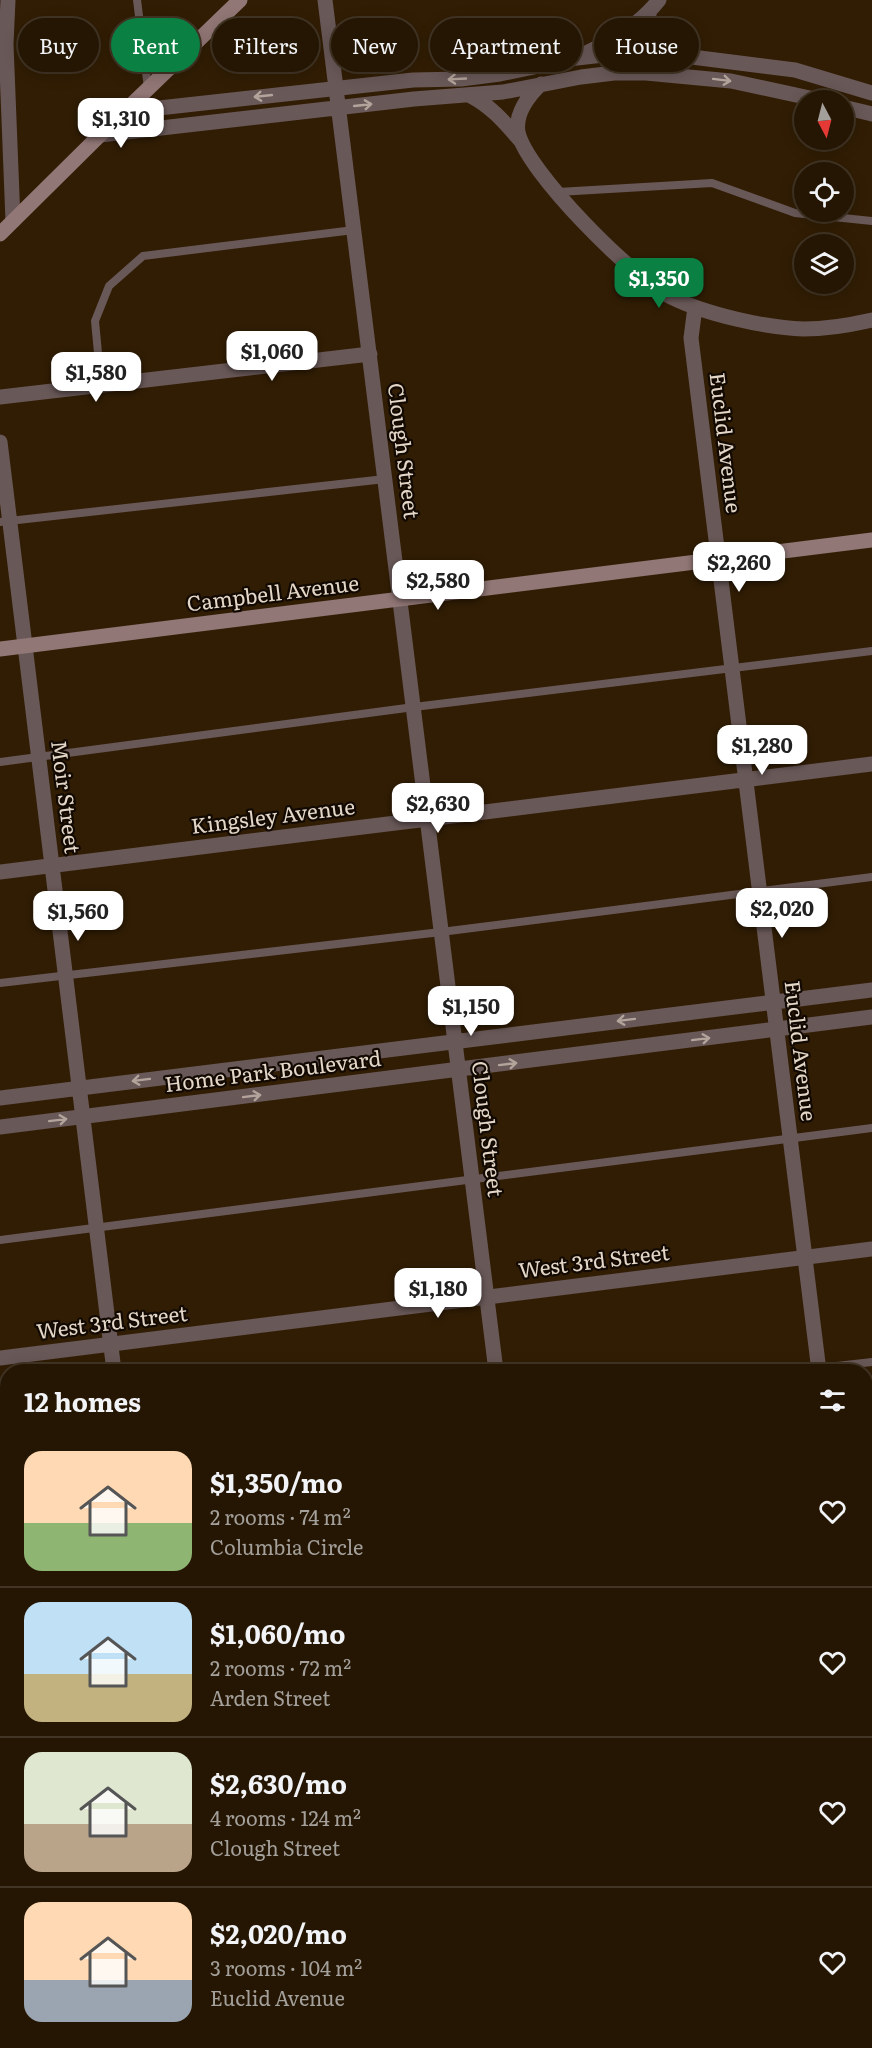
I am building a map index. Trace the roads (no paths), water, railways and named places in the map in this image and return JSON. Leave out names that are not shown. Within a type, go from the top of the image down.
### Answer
[{"type":"main road","points":[[0,234],[240,0]]},
{"type":"main road","name":"Campbell Avenue","points":[[0,649],[872,540]]},
{"type":"street","points":[[8,0],[6,44],[13,221]]},
{"type":"street","name":"Clough Street","points":[[325,0],[495,1364]]},
{"type":"street","points":[[582,56],[609,42],[655,5]]},
{"type":"street","points":[[699,58],[795,70],[872,93]]},
{"type":"street","points":[[123,112],[336,87],[412,80],[461,79],[510,72]]},
{"type":"street","points":[[558,72],[539,86],[529,97],[519,118],[518,129],[521,141],[527,153],[558,192],[607,247],[651,285],[672,298],[695,307],[751,321],[804,329],[872,320]]},
{"type":"street","points":[[100,135],[414,99],[471,96],[614,73],[646,73],[731,81],[794,95]]},
{"type":"street","points":[[471,96],[498,114],[521,141]]},
{"type":"street","points":[[854,110],[872,114]]},
{"type":"street","name":"Euclid Avenue","points":[[695,307],[691,338],[818,1364]]},
{"type":"street","points":[[0,397],[370,354]]},
{"type":"street","name":"Moir Street","points":[[0,442],[5,522],[25,646],[113,1364]]},
{"type":"street","name":"Kingsley Avenue","points":[[0,872],[872,764]]},
{"type":"street","name":"Home Park Boulevard","points":[[0,1098],[872,990]]},
{"type":"street","name":"Home Park Boulevard","points":[[0,1127],[872,1017]]},
{"type":"street","name":"West 3rd Street","points":[[0,1358],[872,1249]]},
{"type":"lane","points":[[137,0],[148,88]]},
{"type":"lane","points":[[558,192],[712,183],[795,213],[872,221]]},
{"type":"lane","points":[[101,386],[95,321],[109,286],[143,256],[354,230]]},
{"type":"lane","points":[[5,522],[385,479]]},
{"type":"lane","points":[[0,762],[414,707],[732,670],[872,651]]},
{"type":"lane","points":[[0,984],[441,932],[872,877]]},
{"type":"lane","points":[[0,1240],[872,1128]]}]
